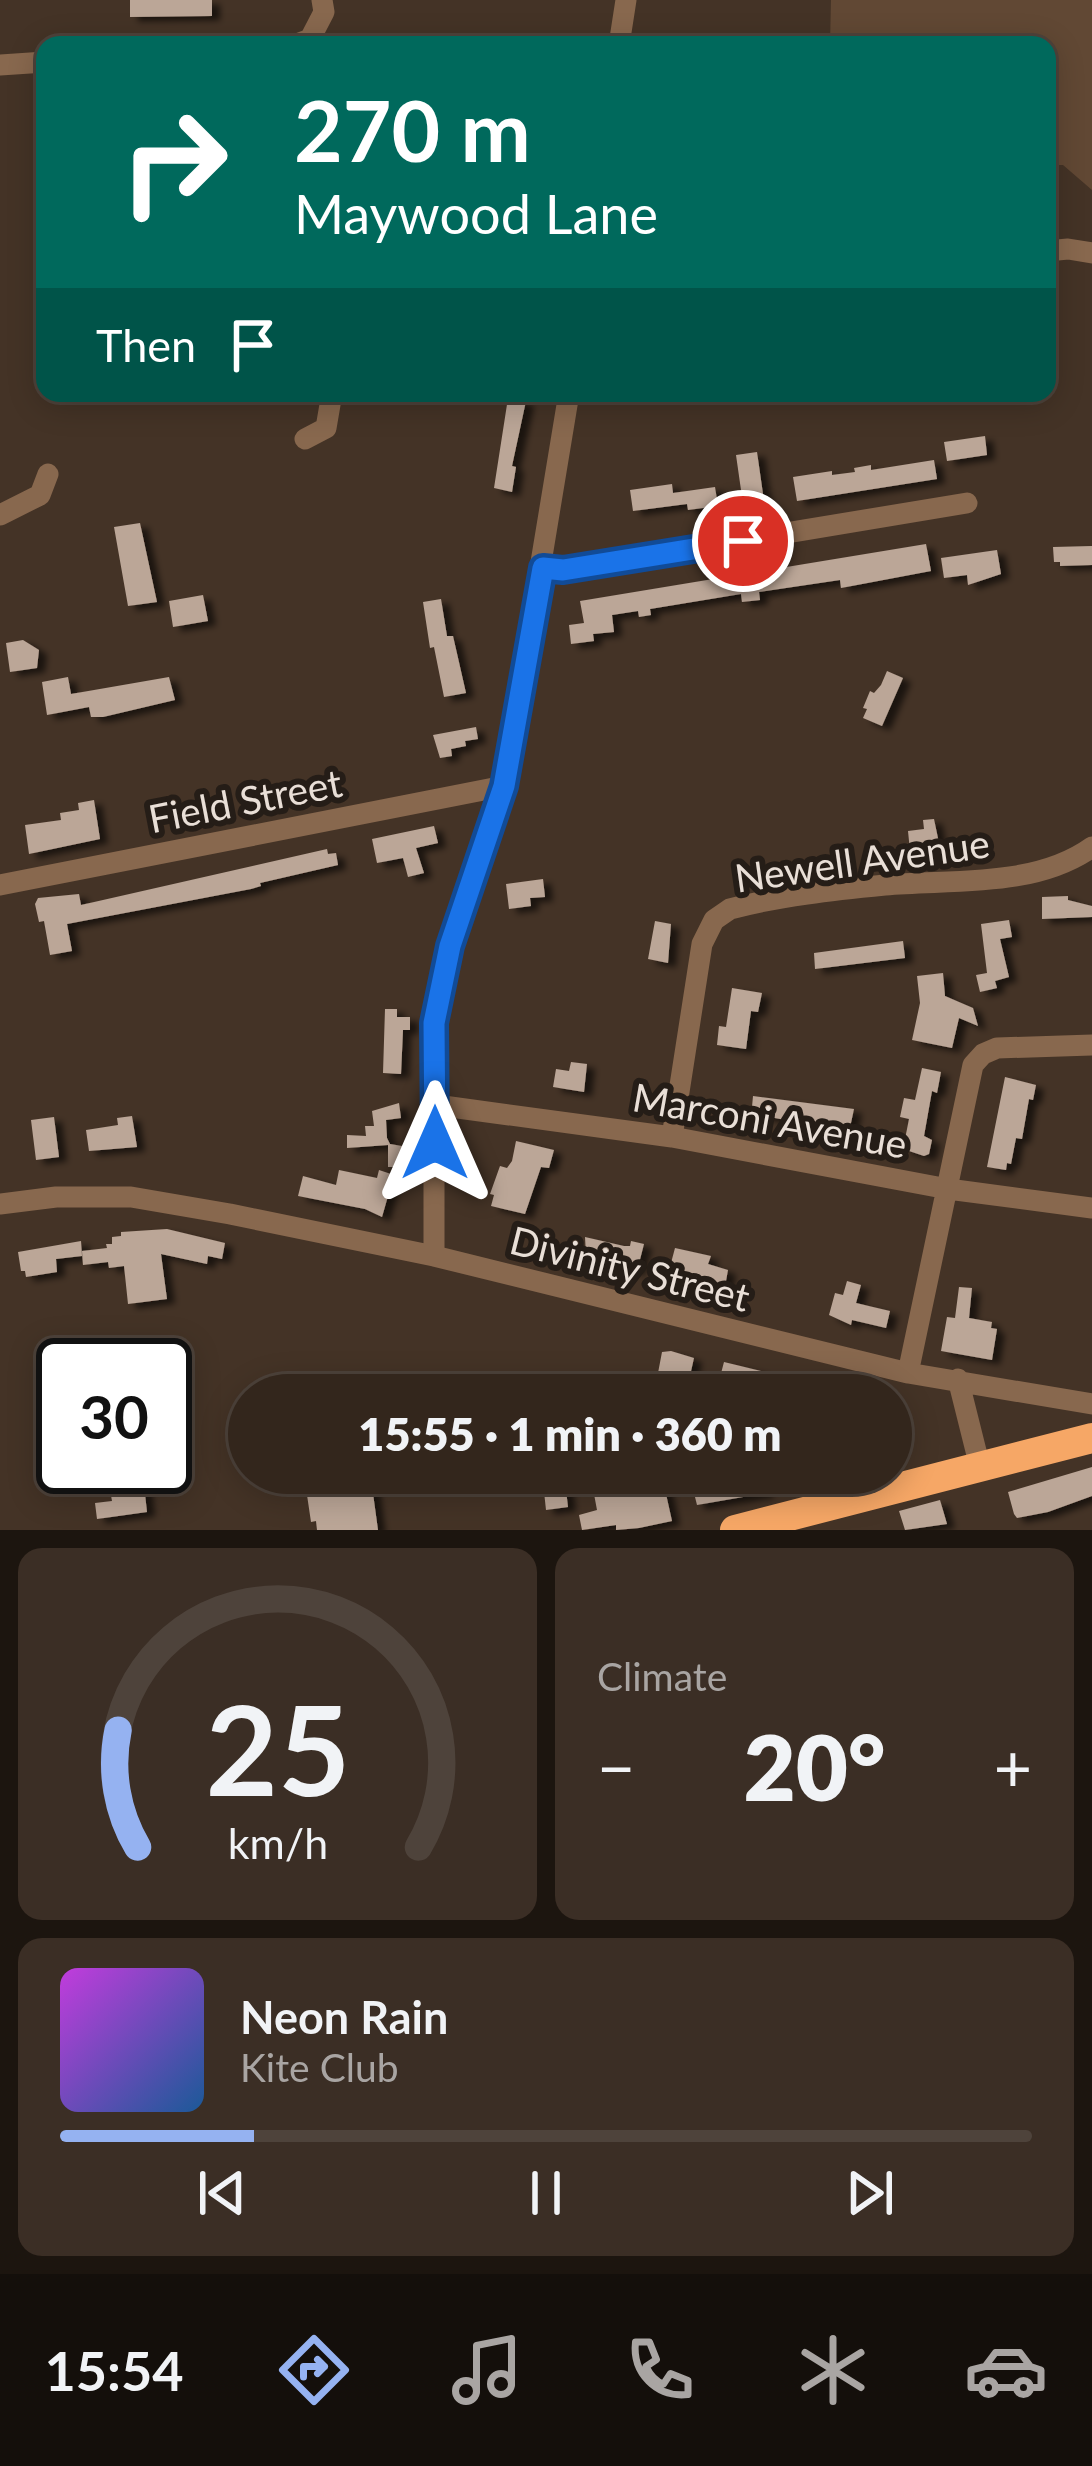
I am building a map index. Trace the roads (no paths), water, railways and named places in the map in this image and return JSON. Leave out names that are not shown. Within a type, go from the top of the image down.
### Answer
[{"type":"highway","points":[[738,1530],[1092,1438]]},
{"type":"street","points":[[312,36],[324,12],[322,0]]},
{"type":"street","points":[[620,36],[626,0]]},
{"type":"street","points":[[0,65],[36,63]]},
{"type":"street","points":[[1056,251],[1092,253]]},
{"type":"street","points":[[305,439],[326,428],[330,402]]},
{"type":"street","points":[[434,1256],[434,1023],[450,946],[504,786],[568,402]]},
{"type":"street","points":[[0,515],[40,495],[48,474]]},
{"type":"street","points":[[543,568],[563,570],[967,503]]},
{"type":"street","name":"Field Street","points":[[0,885],[504,786]]},
{"type":"street","name":"Newell Avenue","points":[[672,1137],[702,944],[714,920],[730,909],[883,885],[1020,875],[1076,859],[1092,847]]},
{"type":"street","points":[[908,1373],[973,1065],[982,1054],[997,1048],[1092,1045]]},
{"type":"street","name":"Marconi Avenue","points":[[436,1106],[672,1137],[948,1189],[1092,1208]]},
{"type":"street","name":"Divinity Street","points":[[0,1204],[56,1197],[131,1197],[434,1256],[908,1373],[1092,1403]]},
{"type":"street","points":[[958,1379],[980,1468]]}]
